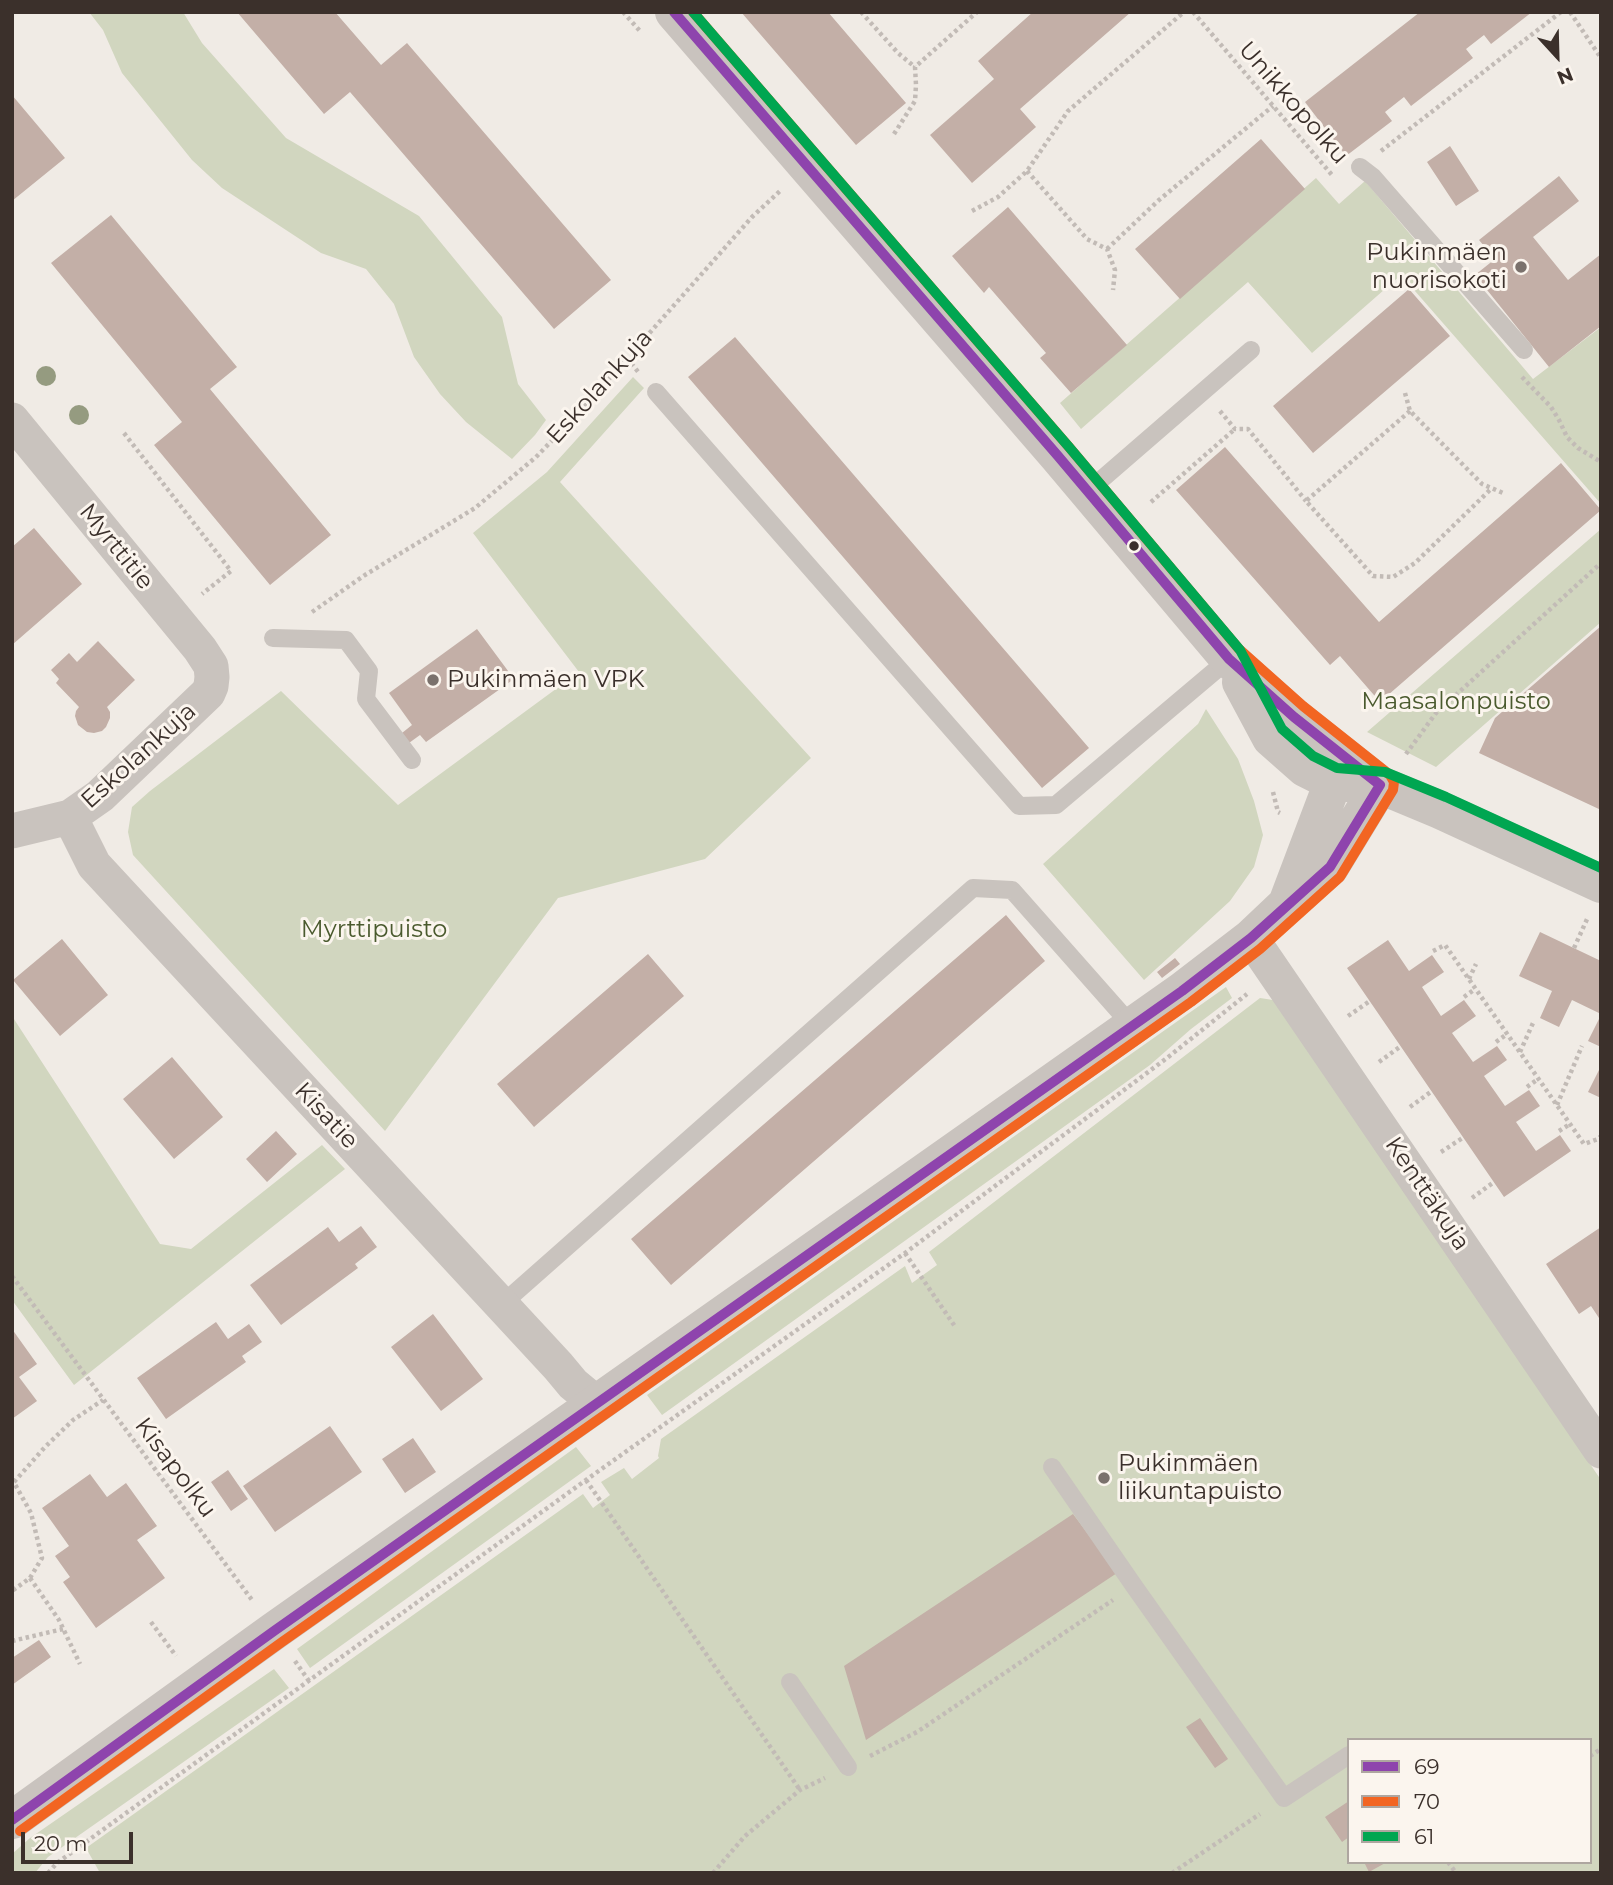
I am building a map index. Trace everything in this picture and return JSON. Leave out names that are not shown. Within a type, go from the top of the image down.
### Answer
[{"type":"street","points":[[674,12],[1229,660],[1294,717],[1341,771],[1391,773],[1440,810],[1595,898]]},
{"type":"street","name":"Myrttitie","points":[[12,420],[200,649],[211,666],[212,677]]},
{"type":"street","name":"Eskolankuja","points":[[12,831],[70,817],[100,796],[208,693],[212,677]]},
{"type":"street","points":[[1288,903],[1341,771]]},
{"type":"street","points":[[12,1820],[596,1403],[1133,1027],[1251,938],[1331,867],[1391,773]]},
{"type":"street","name":"Kisatie","points":[[70,817],[94,865],[573,1384],[596,1403]]},
{"type":"street","name":"Kenttäkuja","points":[[1251,938],[1601,1451]]},
{"type":"lane","points":[[1360,167],[1373,177],[1524,350]]},
{"type":"lane","points":[[1087,492],[1251,350]]},
{"type":"lane","points":[[656,392],[1019,806],[1056,805],[1229,660]]},
{"type":"lane","points":[[273,638],[346,640],[369,671],[366,699],[412,761]]},
{"type":"lane","points":[[501,1305],[973,888],[1012,890],[1133,1027]]},
{"type":"lane","points":[[1052,1467],[1284,1798],[1347,1756]]},
{"type":"lane","points":[[790,1682],[848,1767]]},
{"type":"path","points":[[861,12],[898,54],[915,66]]},
{"type":"path","points":[[915,66],[977,12]]},
{"type":"path","points":[[972,211],[998,197],[1027,171],[1068,111],[1184,12]]},
{"type":"path","name":"Unikkopolku","points":[[1193,12],[1339,184]]},
{"type":"path","points":[[1360,167],[1560,12]]},
{"type":"path","points":[[1570,12],[1601,58]]},
{"type":"path","points":[[894,134],[915,101],[915,66]]},
{"type":"path","points":[[1107,249],[1159,200],[1273,106]]},
{"type":"path","points":[[1027,171],[1087,239],[1107,249],[1115,270],[1113,290]]},
{"type":"path","name":"Eskolankuja","points":[[396,556],[475,509],[536,457],[578,414],[752,217],[780,191]]},
{"type":"path","points":[[1204,392],[1235,429]]},
{"type":"path","points":[[1405,393],[1410,411],[1482,484],[1503,493]]},
{"type":"path","points":[[1306,501],[1410,411]]},
{"type":"path","points":[[1151,502],[1235,429],[1248,429],[1306,501],[1373,576],[1393,577],[1415,563],[1492,488]]},
{"type":"path","points":[[124,433],[232,571],[193,600]]},
{"type":"path","points":[[1391,773],[1436,713],[1601,563]]},
{"type":"path","points":[[1574,948],[1595,898]]},
{"type":"path","points":[[1433,951],[1445,945],[1584,1144],[1601,1136]]},
{"type":"path","points":[[1469,979],[1476,964]]},
{"type":"path","points":[[48,1873],[586,1480],[905,1253],[1167,1058],[1275,971]]},
{"type":"path","points":[[1464,997],[1475,989]]},
{"type":"path","points":[[1348,1016],[1370,1001]]},
{"type":"path","points":[[1520,1052],[1532,1023]]},
{"type":"path","points":[[1496,1042],[1507,1034]]},
{"type":"path","points":[[1368,1069],[1401,1046]]},
{"type":"path","points":[[1557,1105],[1582,1046]]},
{"type":"path","points":[[1527,1087],[1538,1079]]},
{"type":"path","points":[[1399,1114],[1432,1091]]},
{"type":"path","points":[[1559,1131],[1570,1124]]},
{"type":"path","points":[[1430,1159],[1464,1138]]},
{"type":"path","points":[[1461,1205],[1494,1182]]},
{"type":"path","points":[[905,1253],[956,1328]]},
{"type":"path","name":"Kisapolku","points":[[12,1276],[309,1681]]},
{"type":"path","points":[[12,1591],[30,1578],[42,1558],[31,1513],[13,1480],[72,1420],[103,1400]]},
{"type":"path","points":[[586,1480],[800,1790]]},
{"type":"path","points":[[30,1578],[63,1629],[80,1664]]},
{"type":"path","points":[[713,1873],[745,1836],[800,1790],[916,1732],[1134,1586]]},
{"type":"path","points":[[151,1622],[167,1644]]},
{"type":"path","points":[[12,1641],[63,1629]]},
{"type":"path","points":[[1172,1873],[1284,1798]]},
{"type":"green space","points":[[89,12],[183,12],[202,43],[286,138],[419,216],[502,317],[518,384],[546,420],[512,459],[466,422],[440,394],[414,357],[394,304],[366,269],[321,253],[222,188],[192,160],[122,73],[103,30]]},
{"type":"green space","points":[[1316,178],[1339,204],[1365,181],[1533,379],[1601,327],[1601,504],[1401,275],[1312,353],[1248,282],[1081,429],[1060,403]]},
{"type":"green space","name":"Myrttipuisto","points":[[633,377],[644,388],[560,482],[811,758],[705,859],[558,898],[385,1131],[133,855],[128,832],[132,807],[281,691],[398,805],[579,672],[473,533],[547,472]]},
{"type":"green space","name":"Maasalonpuisto","points":[[1601,529],[1601,622],[1436,767],[1367,732]]},
{"type":"green space","points":[[1206,709],[1238,759],[1263,835],[1254,867],[1230,901],[1144,980],[1043,864],[1198,724]]},
{"type":"green space","points":[[1226,987],[1232,998],[1150,1065],[662,1415],[647,1395]]},
{"type":"green space","name":"Pukinmäen liikuntapuisto","points":[[1260,998],[1273,1000],[1601,1480],[1601,1873],[100,1873],[86,1848],[583,1494],[593,1508],[610,1495],[601,1482],[624,1468],[632,1479],[659,1458],[661,1439],[905,1266],[912,1283],[937,1265],[929,1252]]},
{"type":"green space","points":[[12,1016],[160,1244],[191,1249],[322,1145],[345,1169],[74,1385],[12,1300]]},
{"type":"green space","points":[[576,1447],[591,1466],[310,1668],[297,1649]]},
{"type":"green space","points":[[274,1669],[289,1688],[48,1857],[35,1873],[12,1873],[12,1854],[30,1838]]},
{"type":"building","points":[[237,12],[335,12],[381,65],[407,43],[611,280],[554,329],[350,92],[324,114]]},
{"type":"building","points":[[741,12],[828,12],[906,103],[856,145]]},
{"type":"building","points":[[1033,12],[1131,12],[1020,109],[1036,127],[972,183],[930,135],[994,79],[978,61]]},
{"type":"building","points":[[1420,12],[1532,12],[1491,44],[1484,35],[1466,49],[1473,58],[1411,106],[1404,97],[1385,112],[1392,121],[1346,156],[1305,102]]},
{"type":"building","points":[[12,95],[65,158],[12,201]]},
{"type":"building","points":[[1261,139],[1305,189],[1180,299],[1135,249]]},
{"type":"building","points":[[1450,146],[1479,191],[1456,206],[1427,162]]},
{"type":"building","name":"Pukinmäen nuorisokoti","points":[[1559,176],[1579,201],[1533,237],[1568,280],[1601,254],[1601,326],[1549,367],[1475,275],[1495,259],[1479,240]]},
{"type":"building","points":[[1008,207],[1127,345],[1071,393],[1040,358],[1046,353],[989,287],[984,293],[952,256]]},
{"type":"building","points":[[111,215],[237,367],[210,389],[331,535],[270,585],[154,445],[182,422],[51,263]]},
{"type":"building","points":[[1409,289],[1450,336],[1313,453],[1273,406]]},
{"type":"building","points":[[735,337],[1089,748],[1042,788],[688,377]]},
{"type":"building","points":[[1225,447],[1379,622],[1561,463],[1601,510],[1380,702],[1340,656],[1330,665],[1176,490]]},
{"type":"building","points":[[34,528],[82,584],[12,645],[12,547]]},
{"type":"building","points":[[1601,626],[1601,810],[1479,753],[1495,718]]},
{"type":"building","points":[[477,629],[514,679],[426,742],[420,735],[409,743],[402,733],[412,725],[389,693]]},
{"type":"building","points":[[98,641],[135,680],[107,707],[110,718],[106,727],[94,733],[87,732],[78,725],[75,716],[79,707],[56,683],[59,679],[51,670],[69,653],[77,662]]},
{"type":"building","points":[[1006,915],[1045,961],[671,1285],[631,1239]]},
{"type":"building","points":[[1540,932],[1601,961],[1601,1014],[1572,1000],[1559,1027],[1540,1018],[1552,991],[1519,976]]},
{"type":"building","points":[[62,939],[108,995],[60,1036],[13,980]]},
{"type":"building","points":[[1388,940],[1409,971],[1432,955],[1444,972],[1422,987],[1441,1016],[1464,1000],[1476,1016],[1452,1033],[1473,1062],[1497,1046],[1507,1060],[1484,1076],[1505,1106],[1529,1090],[1540,1106],[1516,1122],[1536,1151],[1560,1135],[1571,1151],[1504,1197],[1347,968]]},
{"type":"building","points":[[648,954],[684,996],[534,1127],[497,1084]]},
{"type":"building","points":[[1175,958],[1180,964],[1162,978],[1157,972]]},
{"type":"building","points":[[1601,1015],[1601,1047],[1588,1041]]},
{"type":"building","points":[[172,1057],[223,1117],[174,1159],[123,1099]]},
{"type":"building","points":[[1601,1066],[1601,1098],[1588,1092]]},
{"type":"building","points":[[276,1131],[297,1154],[267,1182],[246,1159]]},
{"type":"building","points":[[361,1226],[377,1247],[355,1264],[358,1268],[281,1325],[250,1285],[328,1227],[339,1242]]},
{"type":"building","points":[[1601,1227],[1601,1321],[1591,1306],[1579,1314],[1546,1264]]},
{"type":"building","points":[[433,1314],[483,1379],[441,1411],[391,1347]]},
{"type":"building","points":[[216,1322],[228,1339],[249,1324],[262,1342],[242,1356],[246,1362],[166,1419],[137,1378]]},
{"type":"building","points":[[12,1329],[37,1364],[19,1377],[37,1401],[12,1419]]},
{"type":"building","points":[[330,1426],[362,1472],[275,1532],[243,1486]]},
{"type":"building","points":[[413,1438],[436,1472],[405,1493],[382,1459]]},
{"type":"building","points":[[228,1470],[248,1499],[231,1511],[211,1482]]},
{"type":"building","points":[[90,1474],[107,1497],[126,1483],[157,1526],[137,1540],[165,1578],[96,1628],[63,1582],[70,1577],[55,1556],[69,1546],[42,1508]]},
{"type":"building","points":[[1073,1514],[1117,1573],[866,1740],[844,1666]]},
{"type":"building","points":[[39,1640],[51,1657],[12,1685],[12,1658]]},
{"type":"building","points":[[1200,1718],[1228,1759],[1215,1768],[1186,1727]]},
{"type":"building","points":[[1347,1802],[1347,1838],[1342,1842],[1325,1817]]},
{"type":"building","points":[[1365,1864],[1383,1864],[1369,1872]]},
{"type":"transit line","name":"69","points":[[12,1820],[274,1631],[1182,991],[1251,938],[1330,867],[1380,785],[1294,717],[1229,659],[1058,456],[674,12]]},
{"type":"transit line","name":"70","points":[[20,1831],[282,1642],[1191,1002],[1260,949],[1340,877],[1393,790],[1394,782],[1390,775],[1303,706],[1239,649],[1069,447],[693,12]]},
{"type":"transit line","name":"61","points":[[693,12],[1069,447],[1240,650],[1282,729],[1313,756],[1337,768],[1385,772],[1601,868]]},
{"type":"place","name":"Pukinmäen nuorisokoti","points":[[1521,267]]},
{"type":"place","name":"Pukinmäen VPK","points":[[433,680]]},
{"type":"place","name":"Pukinmäen liikuntapuisto","points":[[1104,1478]]}]
